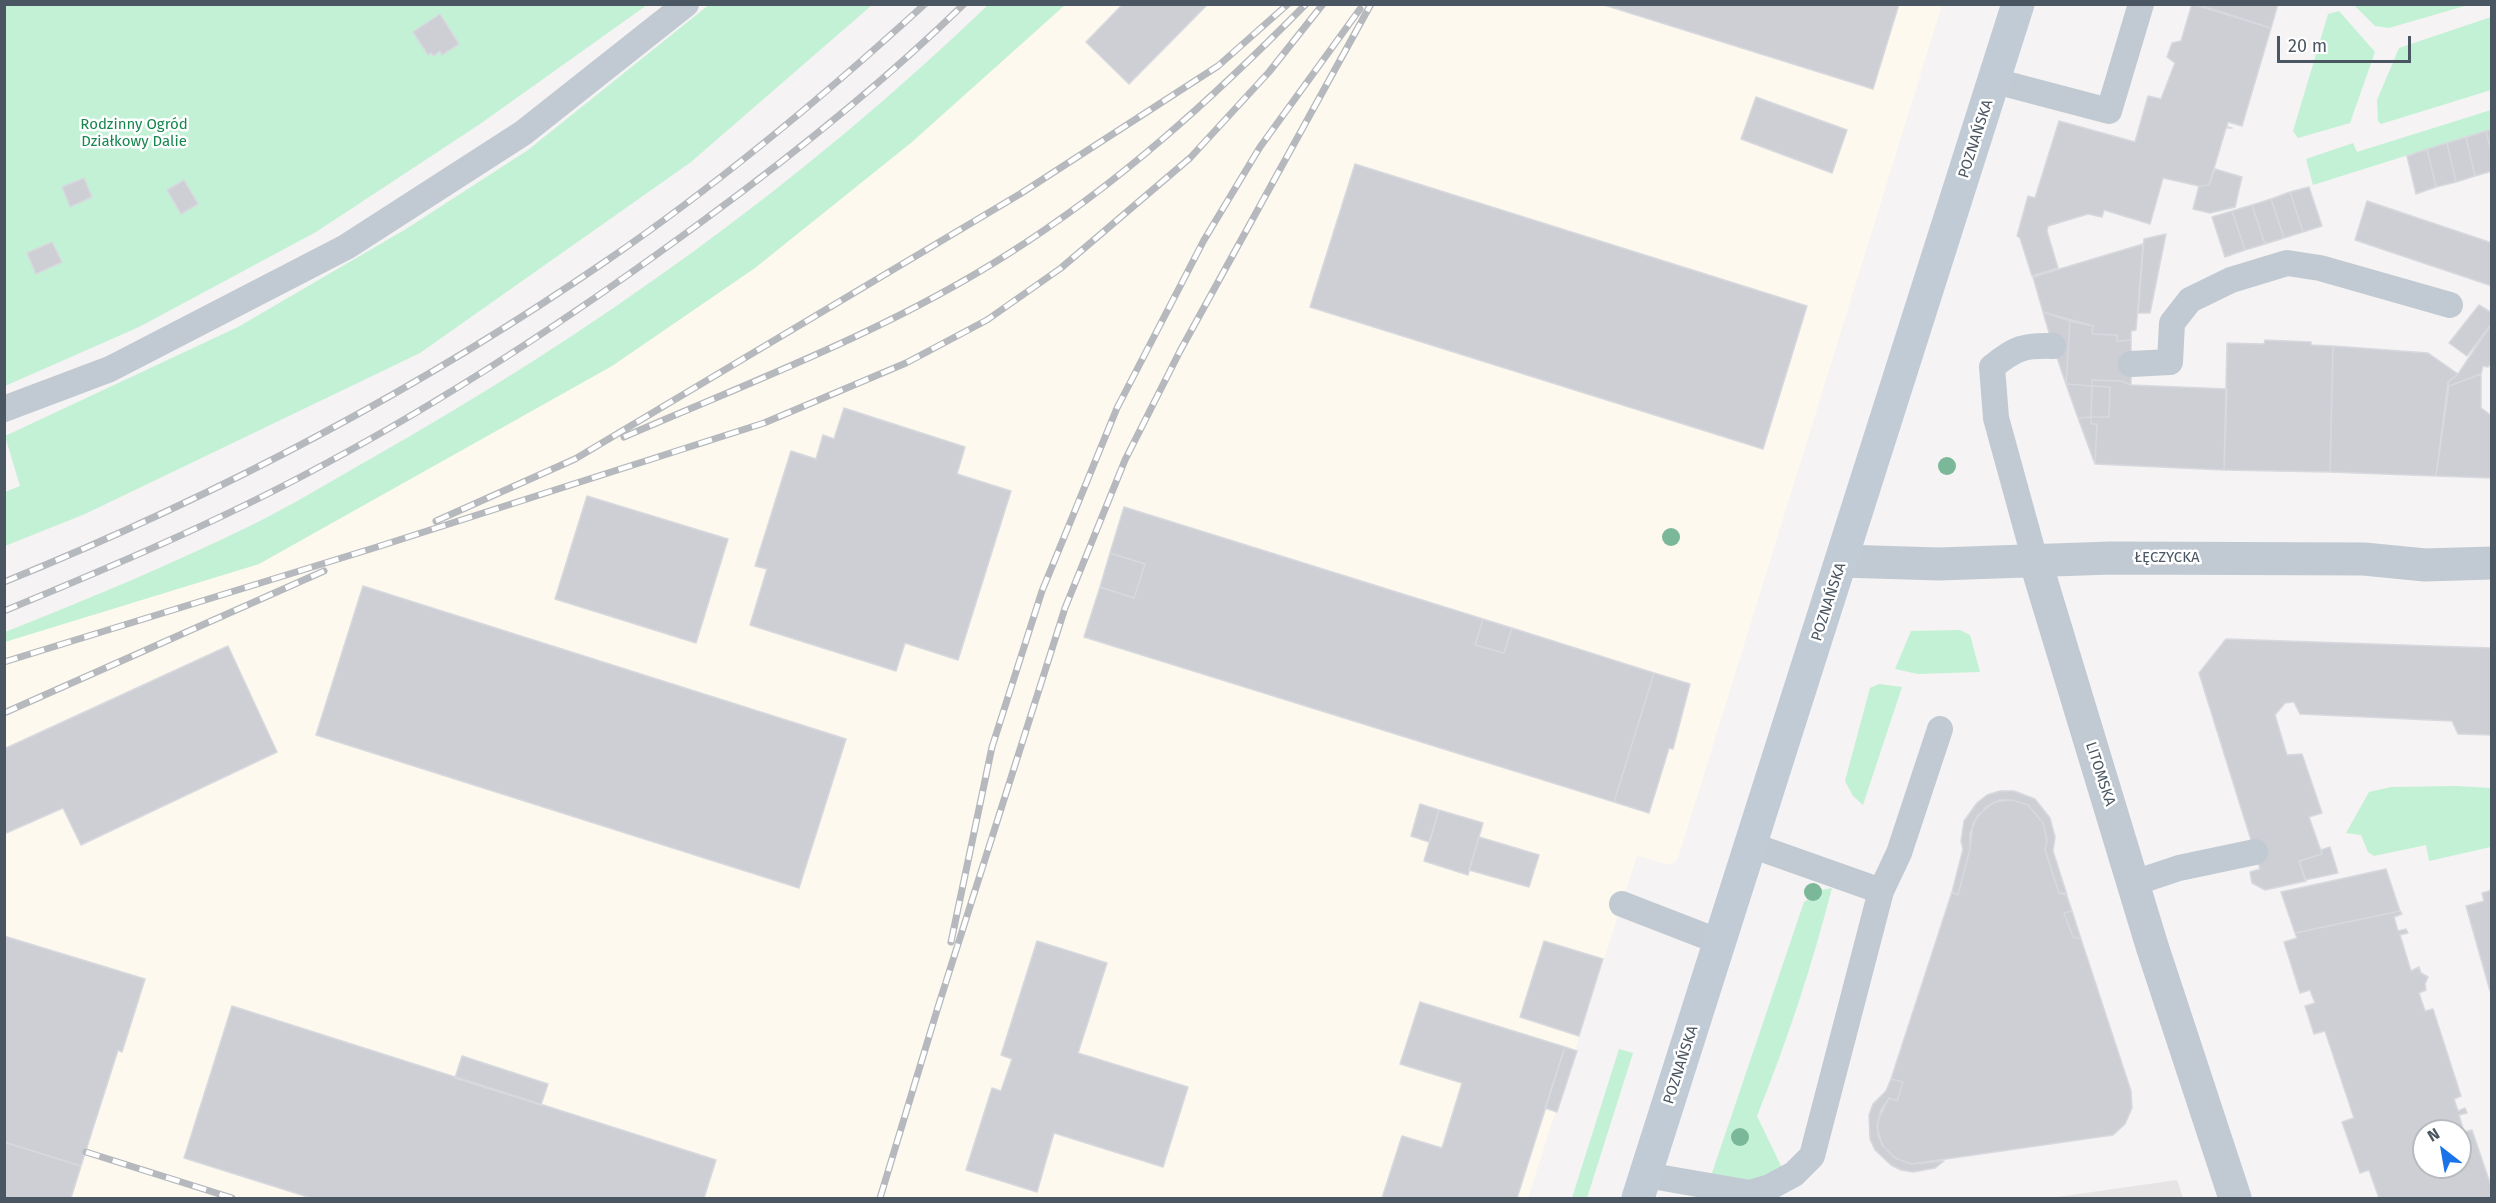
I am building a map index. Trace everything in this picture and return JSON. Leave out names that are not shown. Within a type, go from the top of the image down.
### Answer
[{"type":"street","name":"POZNAŃSKA","points":[[1642,1187],[2018,4]]},
{"type":"street","name":"ŁĘCZYCKA","points":[[1842,561],[1939,564],[2035,560],[2364,559],[2425,565],[2492,563]]},
{"type":"street","name":"LITOMSKA","points":[[2035,560],[2134,883],[2235,1198]]},
{"type":"lane","points":[[4,409],[110,369],[346,247],[523,133],[686,4]]},
{"type":"lane","points":[[1995,81],[2109,111],[2141,4]]},
{"type":"lane","points":[[2131,364],[2170,362],[2172,323],[2190,300],[2231,280],[2287,263],[2320,268],[2450,305]]},
{"type":"lane","name":"LITOMSKA","points":[[2035,560],[1996,418],[1992,367],[2010,352],[2028,345],[2053,346]]},
{"type":"lane","points":[[1642,1187],[1750,1193],[1778,1183],[1794,1174],[1812,1156],[1881,891],[1899,853],[1940,729]]},
{"type":"lane","points":[[1751,845],[1881,891]]},
{"type":"lane","points":[[2134,883],[2179,868],[2255,852]]},
{"type":"lane","points":[[1622,904],[1720,942]]},
{"type":"shaded area","points":[[1065,5],[1942,5],[1680,852],[1677,860],[1670,865],[1637,856],[1528,1198],[5,1198],[5,642],[259,564],[612,366],[755,268],[912,142]]},
{"type":"shaded area","points":[[2177,1180],[2183,1198],[2050,1198]]},
{"type":"green space","points":[[710,4],[872,5],[691,162],[420,353],[85,514],[5,546],[5,492],[20,486],[5,436],[238,327],[406,229],[528,150]]},
{"type":"green space","name":"Rodzinny Ogród Działkowy Dalie","points":[[4,5],[647,5],[480,124],[316,232],[139,327],[5,386]]},
{"type":"green space","points":[[988,5],[1065,5],[912,142],[755,268],[612,366],[259,564],[5,642],[5,632],[161,567],[269,516],[455,410],[536,359],[695,251],[771,193],[918,70]]},
{"type":"green space","points":[[2354,5],[2468,5],[2389,28],[2375,26]]},
{"type":"green space","points":[[2339,11],[2375,52],[2350,123],[2298,138],[2293,131],[2328,14]]},
{"type":"green space","points":[[2491,17],[2491,90],[2381,124],[2378,121],[2377,100],[2399,48]]},
{"type":"green space","points":[[2491,110],[2491,129],[2313,185],[2306,159],[2353,143],[2357,152]]},
{"type":"green space","points":[[1960,630],[1970,635],[1980,672],[1918,674],[1895,669],[1911,631]]},
{"type":"green space","points":[[1879,684],[1902,687],[1863,805],[1853,796],[1845,781],[1870,688]]},
{"type":"green space","points":[[2391,787],[2491,788],[2491,847],[2429,861],[2426,845],[2374,856],[2368,852],[2361,835],[2346,833],[2369,792]]},
{"type":"green space","points":[[1832,888],[1798,1003],[1757,1116],[1782,1168],[1757,1182],[1711,1176],[1804,902],[1822,890]]},
{"type":"green space","points":[[1619,1049],[1633,1053],[1587,1198],[1572,1198]]},
{"type":"building","points":[[1123,4],[1208,4],[1129,84],[1086,42]]},
{"type":"building","points":[[1601,4],[1899,4],[1873,89]]},
{"type":"building","points":[[2192,4],[2271,28],[2242,126],[2228,122],[2227,127],[2232,128],[2226,128],[2209,185],[2199,186],[2163,178],[2150,224],[2104,210],[2102,217],[2088,214],[2048,226],[2047,231],[2058,268],[2032,276],[2020,238],[2017,236],[2028,196],[2035,198],[2059,121],[2135,142],[2148,96],[2161,99],[2175,63],[2167,57],[2172,43],[2181,41]]},
{"type":"building","points":[[2196,4],[2278,4],[2271,28]]},
{"type":"building","points":[[440,14],[459,44],[442,55],[440,51],[434,56],[431,53],[428,55],[413,32]]},
{"type":"building","points":[[1756,97],[1847,130],[1832,173],[1741,139]]},
{"type":"building","points":[[2492,129],[2492,154],[2486,131]]},
{"type":"building","points":[[2486,131],[2492,154],[2492,171],[2475,176],[2466,137]]},
{"type":"building","points":[[2466,137],[2475,176],[2456,182],[2447,143]]},
{"type":"building","points":[[2447,143],[2456,182],[2436,187],[2427,149]]},
{"type":"building","points":[[2427,149],[2436,187],[2416,194],[2407,156]]},
{"type":"building","points":[[1355,164],[1807,306],[1763,449],[1310,307]]},
{"type":"building","points":[[2215,169],[2242,177],[2235,207],[2210,213],[2193,209],[2199,186],[2209,185]]},
{"type":"building","points":[[84,178],[92,197],[70,207],[62,187]]},
{"type":"building","points":[[184,180],[198,204],[181,214],[167,190]]},
{"type":"building","points":[[2309,187],[2322,226],[2303,232],[2290,192]]},
{"type":"building","points":[[2290,192],[2303,232],[2284,238],[2271,199]]},
{"type":"building","points":[[2271,199],[2284,238],[2265,244],[2252,205]]},
{"type":"building","points":[[2367,201],[2492,243],[2492,286],[2355,240]]},
{"type":"building","points":[[2252,205],[2265,244],[2245,250],[2232,211]]},
{"type":"building","points":[[2232,211],[2245,250],[2225,257],[2212,217]]},
{"type":"building","points":[[2166,234],[2150,313],[2138,313],[2144,239]]},
{"type":"building","points":[[52,242],[62,262],[36,274],[27,253]]},
{"type":"building","points":[[2143,244],[2136,330],[2131,331],[2131,340],[2117,341],[2117,335],[2092,334],[2093,326],[2043,312],[2033,277]]},
{"type":"building","points":[[2479,305],[2492,313],[2492,323],[2467,356],[2449,343]]},
{"type":"building","points":[[2043,312],[2070,321],[2066,384],[2053,346]]},
{"type":"building","points":[[2070,321],[2093,326],[2092,334],[2117,335],[2117,341],[2131,340],[2131,385],[2121,381],[2092,380],[2092,386],[2066,384]]},
{"type":"building","points":[[2492,323],[2492,362],[2488,367],[2483,366],[2481,374],[2449,386],[2448,382],[2458,374]]},
{"type":"building","points":[[2265,340],[2311,342],[2311,345],[2333,346],[2330,472],[2224,470],[2227,343],[2264,344]]},
{"type":"building","points":[[2333,346],[2428,353],[2458,374],[2448,382],[2436,476],[2330,472]]},
{"type":"building","points":[[2481,374],[2481,408],[2492,416],[2492,478],[2436,476],[2449,386]]},
{"type":"building","points":[[2092,380],[2121,381],[2131,385],[2227,389],[2224,470],[2095,464],[2097,424],[2091,424],[2091,417],[2109,417],[2110,387],[2092,386]]},
{"type":"building","points":[[2066,384],[2092,386],[2091,417],[2078,418]]},
{"type":"building","points":[[2092,386],[2110,387],[2109,417],[2091,417]]},
{"type":"building","points":[[844,408],[965,447],[957,474],[1011,491],[958,660],[905,643],[896,671],[750,625],[767,569],[755,566],[791,451],[816,459],[823,435],[834,439]]},
{"type":"building","points":[[2091,417],[2091,424],[2097,424],[2095,464],[2078,418]]},
{"type":"building","points":[[587,496],[728,539],[696,643],[555,599]]},
{"type":"building","points":[[1124,507],[1483,619],[1475,645],[1504,653],[1512,628],[1654,673],[1614,802],[1084,637],[1100,587],[1134,598],[1145,564],[1110,553]]},
{"type":"building","points":[[1110,553],[1145,564],[1134,598],[1100,587]]},
{"type":"building","points":[[363,586],[846,739],[799,888],[316,735]]},
{"type":"building","points":[[1483,619],[1512,628],[1504,653],[1475,645]]},
{"type":"building","points":[[2226,639],[2492,648],[2492,735],[2458,734],[2452,721],[2300,714],[2294,702],[2285,703],[2275,715],[2287,755],[2302,754],[2322,813],[2309,817],[2322,854],[2299,861],[2306,881],[2265,890],[2252,883],[2250,872],[2260,869],[2199,673]]},
{"type":"building","points":[[228,646],[277,752],[81,845],[63,808],[4,834],[4,749]]},
{"type":"building","points":[[1654,673],[1690,684],[1673,749],[1669,748],[1649,813],[1614,802]]},
{"type":"building","points":[[2000,791],[2014,791],[2035,799],[2050,818],[2055,837],[2053,851],[2067,895],[2059,893],[2045,850],[2047,840],[2043,823],[2028,805],[2012,800],[1994,802],[1978,815],[1970,833],[1970,849],[1958,895],[1952,892],[1963,849],[1961,841],[1964,821],[1977,803],[1987,795]]},
{"type":"building","points":[[2000,800],[2012,800],[2028,805],[2043,823],[2047,840],[2045,850],[2059,893],[2066,893],[2072,911],[2064,913],[2073,937],[2081,939],[2131,1091],[2132,1108],[2125,1124],[2113,1135],[1911,1164],[1895,1158],[1884,1147],[1878,1136],[1878,1120],[1889,1098],[1897,1101],[1903,1082],[1891,1079],[1952,892],[1958,895],[1970,849],[1973,823],[1986,807]]},
{"type":"building","points":[[1420,804],[1439,810],[1429,842],[1411,836]]},
{"type":"building","points":[[1439,810],[1483,823],[1468,875],[1424,861]]},
{"type":"building","points":[[1479,837],[1539,855],[1529,887],[1469,870]]},
{"type":"building","points":[[2330,847],[2338,873],[2305,880],[2299,861],[2322,854],[2321,850]]},
{"type":"building","points":[[2386,869],[2400,911],[2295,933],[2281,892]]},
{"type":"building","points":[[2492,890],[2492,990],[2490,991],[2466,906],[2484,901],[2482,893]]},
{"type":"building","points":[[2072,911],[2081,939],[2073,937],[2064,913]]},
{"type":"building","points":[[2400,911],[2402,914],[2394,917],[2398,931],[2406,929],[2408,933],[2400,935],[2411,971],[2419,967],[2421,973],[2428,977],[2425,984],[2426,990],[2419,993],[2425,1011],[2433,1009],[2461,1096],[2454,1099],[2458,1111],[2465,1108],[2467,1113],[2459,1115],[2460,1119],[2412,1119],[2412,1179],[2472,1179],[2472,1130],[2492,1189],[2492,1198],[2379,1198],[2369,1170],[2360,1173],[2342,1122],[2354,1118],[2325,1031],[2314,1034],[2305,1006],[2315,1003],[2310,990],[2300,993],[2284,942],[2297,938],[2295,933]]},
{"type":"building","points":[[4,936],[145,979],[122,1052],[118,1050],[81,1166],[4,1142]]},
{"type":"building","points":[[1037,941],[1107,963],[1078,1053],[1188,1087],[1163,1167],[1054,1133],[1037,1192],[966,1170],[992,1088],[1001,1091],[1012,1059],[1001,1055]]},
{"type":"building","points":[[1544,941],[1603,959],[1579,1036],[1520,1017]]},
{"type":"building","points":[[1420,1002],[1565,1047],[1517,1198],[1382,1198],[1402,1136],[1442,1148],[1462,1083],[1400,1064]]},
{"type":"building","points":[[232,1006],[716,1160],[704,1198],[311,1198],[184,1158]]},
{"type":"building","points":[[1565,1047],[1577,1051],[1557,1112],[1545,1108]]},
{"type":"building","points":[[462,1056],[548,1084],[541,1105],[455,1078]]},
{"type":"building","points":[[1891,1079],[1903,1082],[1897,1101],[1889,1098],[1881,1110],[1877,1127],[1882,1145],[1895,1158],[1911,1164],[1944,1161],[1935,1168],[1913,1172],[1901,1170],[1891,1165],[1875,1150],[1870,1139],[1869,1115],[1873,1104],[1886,1091]]},
{"type":"building","points":[[4,1142],[81,1166],[71,1198],[4,1198]]},
{"type":"railway","points":[[4,582],[162,514],[316,437],[391,396],[537,307],[650,230],[731,169],[849,72],[925,4]]},
{"type":"railway","points":[[4,611],[126,560],[284,486],[373,438],[518,350],[612,286],[771,170],[870,90],[964,4]]},
{"type":"railway","points":[[436,521],[575,459],[1020,194],[1218,66],[1288,4]]},
{"type":"railway","points":[[624,437],[868,331],[916,307],[1008,254],[1049,227],[1127,169],[1164,138],[1201,106],[1306,4]]},
{"type":"railway","points":[[4,662],[377,547],[764,423],[906,363],[987,320],[1061,268],[1190,158],[1269,72],[1323,4]]},
{"type":"railway","points":[[880,1198],[938,1007],[1065,608],[1125,460],[1180,351],[1371,4]]},
{"type":"railway","points":[[951,942],[992,747],[1042,591],[1117,408],[1204,240],[1260,147],[1360,9]]},
{"type":"railway","points":[[4,713],[324,571]]},
{"type":"railway","points":[[86,1152],[232,1198]]}]
